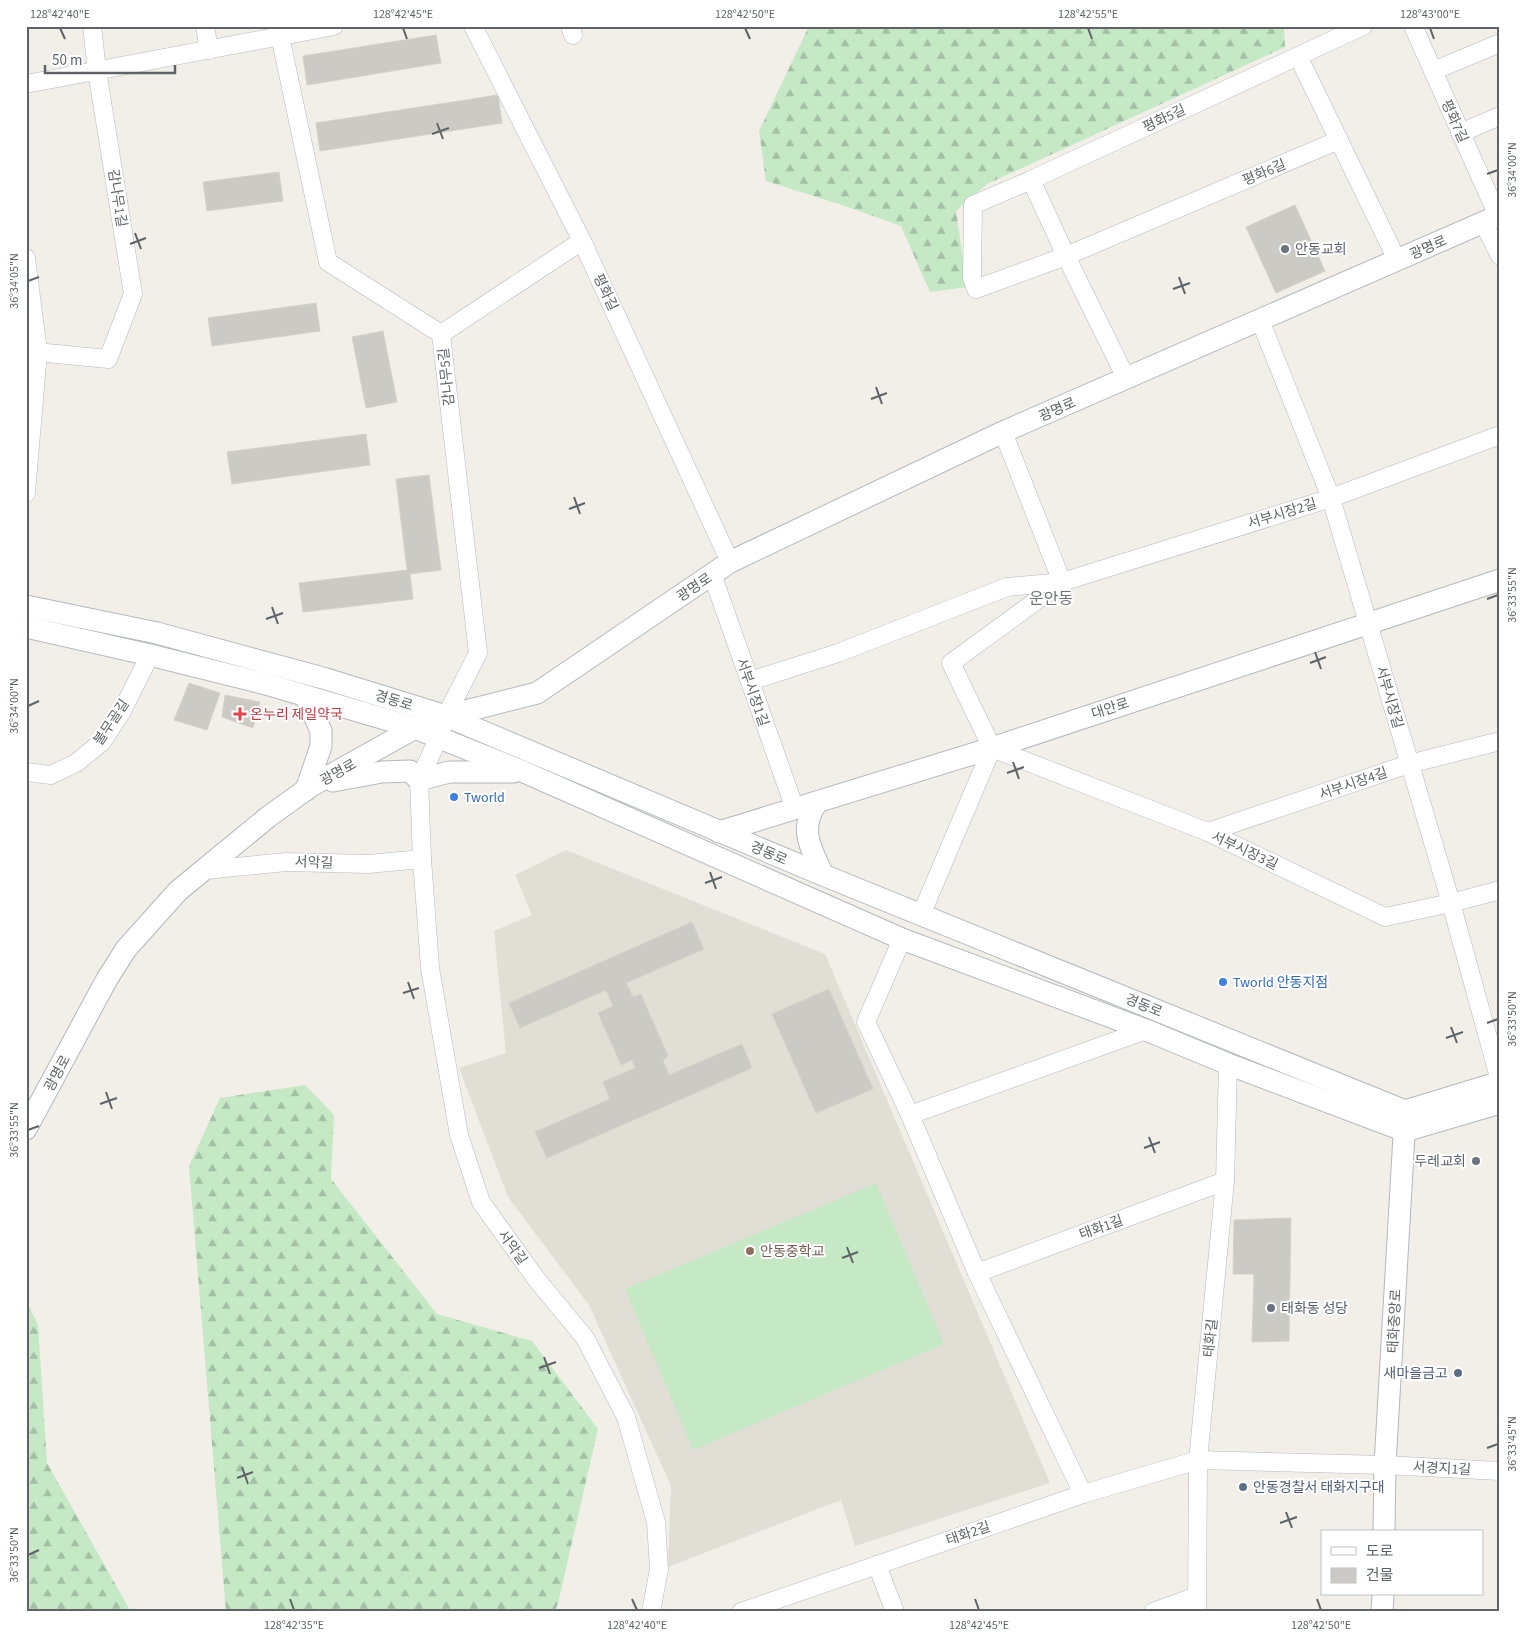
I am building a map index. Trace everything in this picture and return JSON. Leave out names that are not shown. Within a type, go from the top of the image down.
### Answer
[{"type":"street","points":[[92,26],[97,71]]},
{"type":"street","points":[[205,26],[209,50]]},
{"type":"street","name":"평화길","points":[[473,26],[582,240],[730,562]]},
{"type":"street","name":"평화5길","points":[[1066,256],[976,289],[972,278],[973,205],[1363,26]]},
{"type":"street","name":"평화7길","points":[[1413,26],[1460,133],[1493,218]]},
{"type":"street","points":[[26,84],[323,27]]},
{"type":"street","name":"감나무5길","points":[[280,36],[328,262],[441,334],[478,653],[446,716]]},
{"type":"street","points":[[1432,71],[1500,43]]},
{"type":"street","points":[[1298,56],[1397,260]]},
{"type":"street","name":"감나무1길","points":[[32,352],[108,360],[133,294],[97,71]]},
{"type":"street","points":[[1460,133],[1500,116]]},
{"type":"street","name":"평화6길","points":[[1066,256],[1339,140]]},
{"type":"street","points":[[1031,180],[1126,378]]},
{"type":"street","points":[[1493,218],[1500,256]]},
{"type":"street","name":"광명로","points":[[26,1129],[107,979],[126,949],[178,891],[206,870],[268,817],[308,788],[415,728],[446,716],[537,693],[730,562],[1003,432],[1493,218]]},
{"type":"street","points":[[441,334],[582,240]]},
{"type":"street","points":[[26,258],[32,352],[26,493]]},
{"type":"street","name":"서부시장길","points":[[1260,320],[1332,498],[1451,903],[1500,1081]]},
{"type":"street","points":[[750,681],[838,653],[1007,587],[1062,582],[1003,432]]},
{"type":"street","name":"서부시장2길","points":[[992,748],[951,663],[1062,582],[1332,498],[1500,435]]},
{"type":"street","name":"서부시장1길","points":[[712,574],[795,809]]},
{"type":"street","name":"대안로","points":[[719,832],[992,748],[1368,622],[1500,580]]},
{"type":"street","name":"경동로","points":[[26,606],[166,636],[323,678],[446,716],[719,832],[922,915],[1405,1121]]},
{"type":"street","name":"경동로","points":[[26,627],[266,684],[415,728],[524,772],[902,939],[1146,1030],[1228,1064],[1405,1121]]},
{"type":"street","name":"불무골길","points":[[26,772],[51,775],[76,763],[102,742],[122,710],[150,655]]},
{"type":"street","points":[[306,696],[321,731],[321,746],[308,788]]},
{"type":"street","name":"서악길","points":[[446,716],[439,737],[419,780],[422,859],[430,968],[460,1135],[481,1202],[537,1280],[585,1338],[626,1417],[656,1522],[659,1569],[651,1612]]},
{"type":"street","name":"서부시장4길","points":[[1208,832],[1409,764],[1500,741]]},
{"type":"street","points":[[922,915],[992,748]]},
{"type":"street","name":"서부시장3길","points":[[992,748],[1208,832],[1385,917],[1500,890]]},
{"type":"street","points":[[308,788],[348,778],[391,772],[410,771],[419,780],[448,772],[524,772]]},
{"type":"street","points":[[817,802],[807,822],[808,837],[823,875]]},
{"type":"street","name":"서악길","points":[[206,870],[286,862],[368,864],[422,859]]},
{"type":"street","points":[[902,939],[866,1022],[910,1115],[977,1273],[1084,1494]]},
{"type":"street","points":[[910,1115],[1146,1030]]},
{"type":"street","name":"태화길","points":[[1197,1604],[1198,1460],[1225,1181],[1228,1064]]},
{"type":"street","points":[[1405,1121],[1500,1081]]},
{"type":"street","points":[[1405,1121],[1500,1104]]},
{"type":"street","name":"태화중앙로","points":[[1384,1530],[1385,1465],[1405,1121]]},
{"type":"street","name":"태화1길","points":[[977,1273],[1225,1181]]},
{"type":"street","name":"서경지1길","points":[[1198,1460],[1385,1465],[1500,1471]]},
{"type":"street","name":"태화2길","points":[[752,1610],[1084,1494],[1198,1460]]},
{"type":"street","points":[[877,1565],[895,1612]]},
{"type":"street","points":[[1382,1612],[1383,1596]]},
{"type":"street","points":[[1153,1612],[1197,1604]]},
{"type":"shaded area","name":"안동중학교","points":[[566,850],[825,954],[1050,1483],[855,1546],[841,1500],[668,1567],[671,1486],[589,1305],[508,1197],[459,1068],[506,1053],[494,931],[532,915],[515,875]]},
{"type":"green space","points":[[809,26],[1284,26],[1285,47],[987,184],[956,211],[967,287],[930,292],[901,226],[766,181],[759,131]]},
{"type":"green space","points":[[305,1085],[334,1115],[331,1179],[437,1314],[532,1341],[598,1429],[555,1612],[226,1612],[189,1166],[220,1098]]},
{"type":"green space","points":[[876,1183],[944,1344],[693,1450],[625,1289]]},
{"type":"green space","points":[[26,1300],[38,1325],[47,1463],[131,1612],[26,1612]]},
{"type":"building","points":[[436,35],[441,63],[307,85],[303,56]]},
{"type":"building","points":[[498,95],[502,123],[320,151],[316,123]]},
{"type":"building","points":[[279,172],[283,201],[207,211],[203,182]]},
{"type":"building","name":"안동교회","points":[[1295,205],[1325,271],[1276,293],[1246,227]]},
{"type":"building","points":[[316,303],[320,331],[212,346],[208,318]]},
{"type":"building","points":[[383,331],[397,402],[366,408],[352,337]]},
{"type":"building","points":[[366,434],[370,465],[232,484],[227,452]]},
{"type":"building","points":[[429,475],[441,570],[410,574],[413,599],[303,612],[299,583],[407,570],[396,479]]},
{"type":"building","points":[[189,683],[220,693],[207,730],[174,720]]},
{"type":"building","points":[[225,695],[260,702],[253,728],[222,717]]},
{"type":"building","points":[[692,922],[704,949],[626,983],[633,997],[641,994],[668,1056],[663,1061],[669,1075],[742,1044],[752,1068],[547,1158],[535,1132],[610,1099],[603,1082],[635,1068],[632,1060],[621,1065],[598,1013],[613,1006],[606,990],[520,1028],[509,1003]]},
{"type":"building","points":[[829,989],[873,1089],[816,1113],[772,1014]]},
{"type":"building","name":"태화동 성당","points":[[1291,1218],[1289,1341],[1252,1342],[1254,1274],[1233,1274],[1234,1220]]},
{"type":"place","name":"안동교회","points":[[1285,249]]},
{"type":"place","name":"온누리 제일약국","points":[[240,714]]},
{"type":"place","name":"Tworld","points":[[454,797]]},
{"type":"place","name":"Tworld 안동지점","points":[[1223,982]]},
{"type":"place","name":"두레교회","points":[[1476,1161]]},
{"type":"place","name":"안동중학교","points":[[750,1251]]},
{"type":"place","name":"태화동 성당","points":[[1271,1308]]},
{"type":"place","name":"새마을금고","points":[[1458,1373]]},
{"type":"place","name":"안동경찰서 태화지구대","points":[[1243,1487]]},
{"type":"district","name":"운안동","points":[[1051,598]]}]
